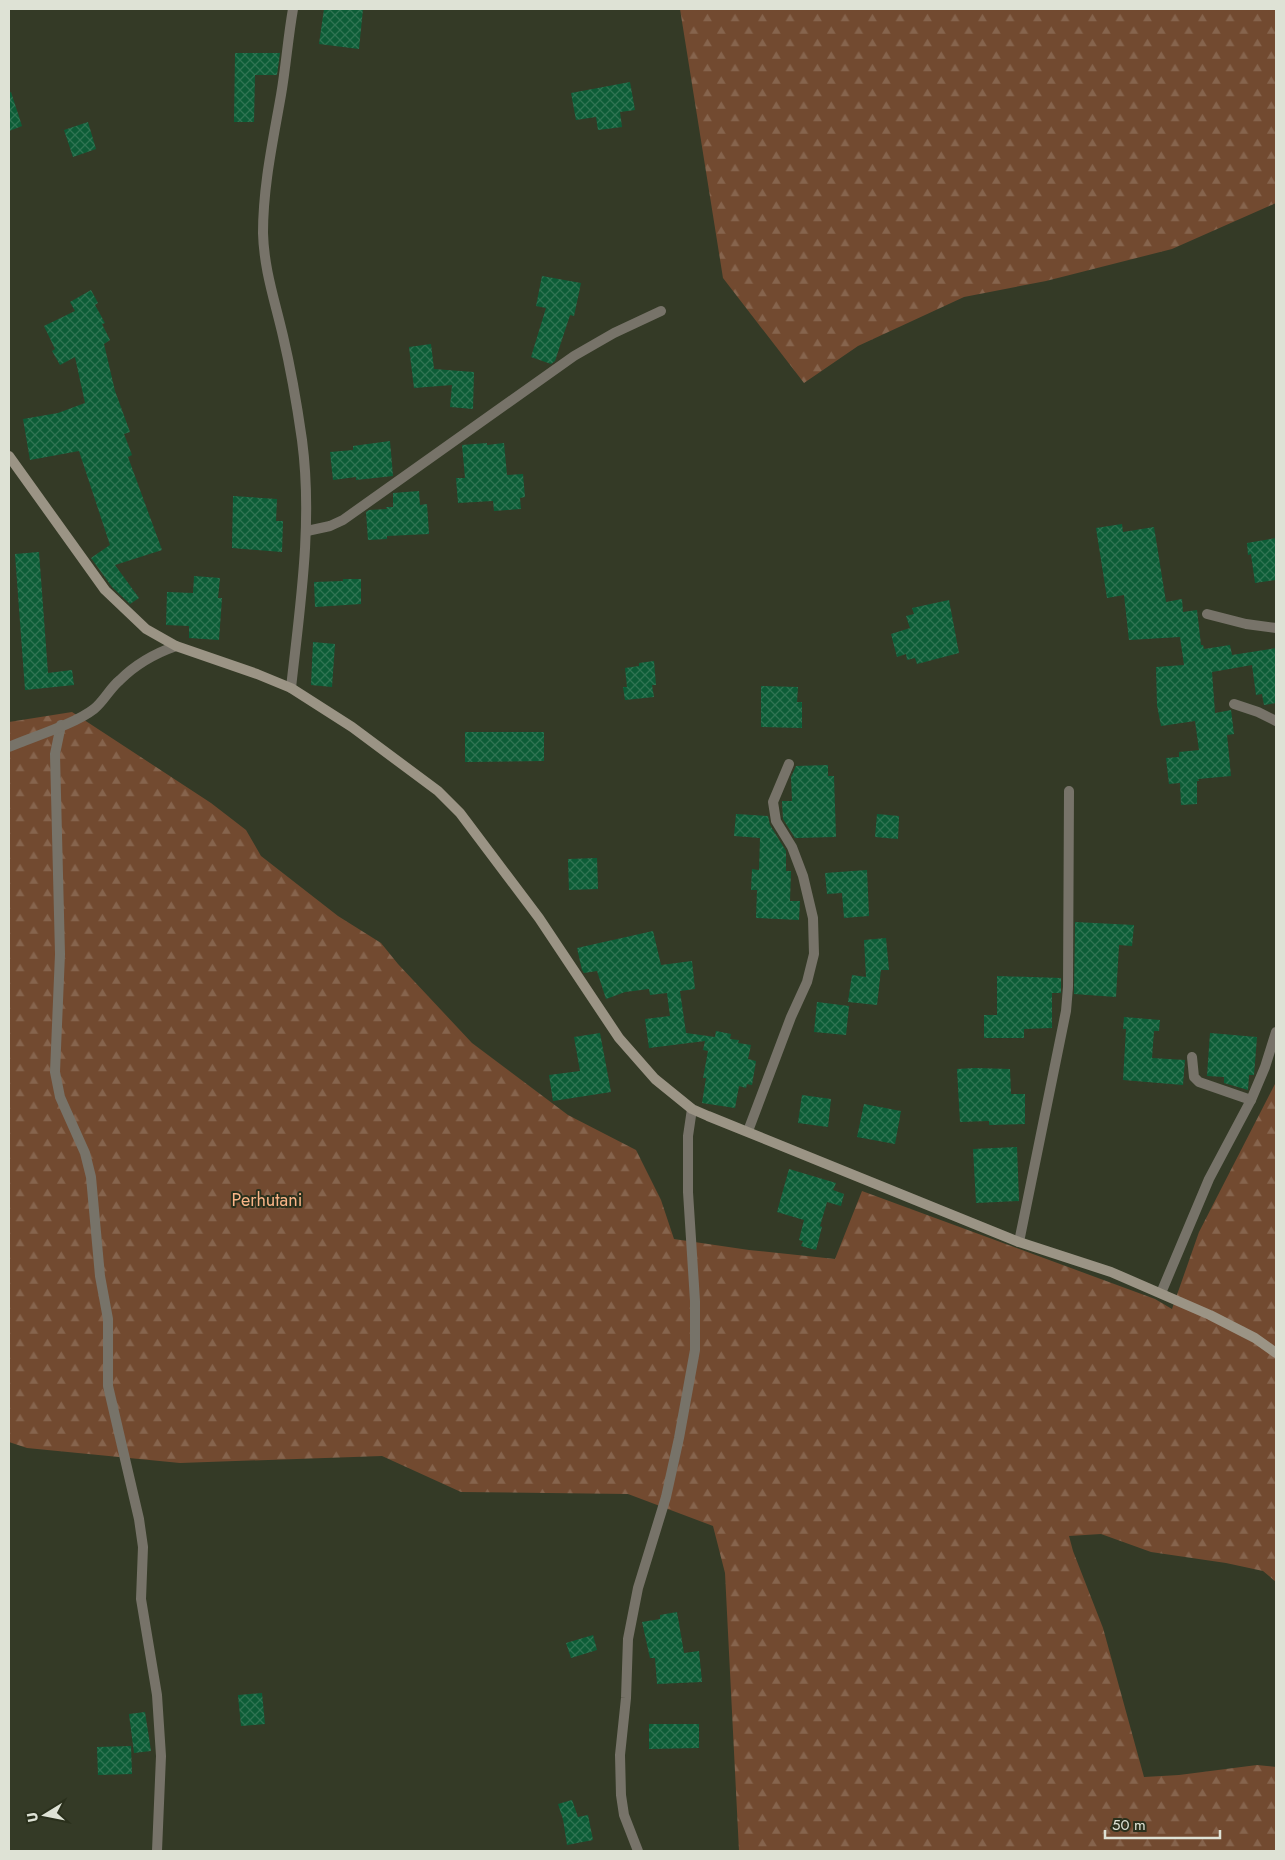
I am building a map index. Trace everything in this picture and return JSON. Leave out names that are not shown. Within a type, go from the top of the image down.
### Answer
[{"type":"street","points":[[291,688],[307,531],[302,442],[287,351],[265,267],[263,232],[271,144],[281,93],[292,9]]},
{"type":"street","points":[[307,531],[330,526],[343,520],[574,356],[614,333],[661,310]]},
{"type":"street","points":[[9,456],[42,499],[105,590],[146,629],[176,646],[258,674],[291,688],[352,727],[438,790],[460,814],[539,918],[620,1038],[655,1080],[692,1109],[1020,1242],[1111,1272],[1161,1292],[1247,1334],[1276,1353]]},
{"type":"street","points":[[1207,614],[1246,624],[1276,628]]},
{"type":"street","points":[[9,747],[94,709],[120,680],[147,659],[176,646]]},
{"type":"street","points":[[1234,704],[1258,712],[1276,721]]},
{"type":"street","points":[[61,725],[55,754],[60,954],[54,1072],[60,1097],[85,1153],[91,1177],[100,1276],[108,1319],[108,1386],[143,1547],[141,1599],[157,1695],[161,1756],[157,1851]]},
{"type":"street","points":[[748,1131],[791,1017],[808,982],[814,954],[813,918],[803,876],[792,847],[776,821],[773,802],[781,780],[790,764]]},
{"type":"street","points":[[1020,1242],[1066,1011],[1068,988],[1070,791]]},
{"type":"street","points":[[1161,1292],[1209,1179],[1265,1067],[1276,1032]]},
{"type":"street","points":[[1192,1057],[1194,1077],[1199,1082],[1250,1100]]},
{"type":"street","points":[[638,1851],[624,1815],[621,1795],[620,1755],[630,1631],[638,1588],[666,1497],[695,1350],[688,1192],[688,1136],[692,1109]]},
{"type":"green space","points":[[680,9],[1276,9],[1276,203],[1172,249],[1046,281],[964,297],[858,346],[804,383],[723,278]]},
{"type":"green space","name":"Perhutani","points":[[72,712],[211,803],[246,830],[261,856],[338,916],[381,943],[398,964],[472,1043],[568,1115],[636,1150],[661,1200],[674,1239],[749,1250],[835,1259],[862,1191],[1155,1299],[1172,1309],[1199,1232],[1276,1082],[1276,1582],[1263,1571],[1226,1563],[1151,1552],[1101,1534],[1069,1536],[1103,1628],[1144,1777],[1179,1775],[1257,1765],[1276,1767],[1276,1851],[739,1851],[725,1573],[713,1526],[628,1494],[461,1492],[382,1456],[180,1463],[27,1448],[9,1442],[9,722]]},
{"type":"building","points":[[324,9],[363,9],[359,49],[319,44]]},
{"type":"building","points":[[235,53],[280,53],[277,75],[255,75],[254,122],[234,122]]},
{"type":"building","points":[[630,82],[635,110],[620,112],[622,127],[598,130],[596,117],[576,120],[571,93]]},
{"type":"building","points":[[11,92],[22,126],[9,131],[9,93]]},
{"type":"building","points":[[88,122],[96,149],[73,157],[64,130]]},
{"type":"building","points":[[542,276],[581,283],[574,316],[570,315],[555,361],[551,364],[531,357],[546,308],[536,306]]},
{"type":"building","points":[[91,290],[98,303],[95,305],[105,323],[102,324],[110,340],[104,344],[115,391],[130,432],[124,434],[132,455],[128,457],[162,550],[115,565],[139,598],[130,604],[112,587],[91,558],[110,545],[79,451],[30,460],[23,419],[58,413],[85,403],[75,357],[60,365],[52,351],[55,349],[44,326],[75,311],[70,302]]},
{"type":"building","points":[[431,344],[434,369],[474,372],[473,409],[450,407],[452,385],[414,388],[409,347]]},
{"type":"building","points":[[390,441],[393,476],[356,480],[356,477],[333,480],[330,452],[353,450],[353,446]]},
{"type":"building","points":[[487,443],[487,445],[504,443],[507,475],[523,474],[525,497],[520,498],[521,509],[494,511],[493,501],[458,503],[456,478],[465,478],[462,445]]},
{"type":"building","points":[[419,491],[420,505],[427,504],[429,534],[387,536],[387,539],[368,540],[366,512],[393,507],[393,493]]},
{"type":"building","points":[[233,496],[277,499],[276,521],[283,521],[282,552],[232,548]]},
{"type":"building","points":[[1122,524],[1123,532],[1154,527],[1166,602],[1182,599],[1183,612],[1197,610],[1201,645],[1203,645],[1204,649],[1230,645],[1232,655],[1276,648],[1276,703],[1264,705],[1262,694],[1256,695],[1252,665],[1212,672],[1215,713],[1231,710],[1234,734],[1227,735],[1231,776],[1198,779],[1197,804],[1181,805],[1180,783],[1169,784],[1166,758],[1179,757],[1179,752],[1199,750],[1195,721],[1161,726],[1157,705],[1156,667],[1184,665],[1180,637],[1129,640],[1124,595],[1107,598],[1096,528]]},
{"type":"building","points":[[1276,538],[1276,580],[1255,583],[1251,554],[1248,555],[1247,543]]},
{"type":"building","points":[[39,552],[48,673],[72,670],[74,685],[25,690],[15,554]]},
{"type":"building","points":[[194,576],[220,578],[218,598],[222,598],[219,640],[189,638],[189,626],[166,625],[167,592],[193,593]]},
{"type":"building","points":[[343,579],[361,579],[361,604],[315,607],[314,582],[343,581]]},
{"type":"building","points":[[949,600],[959,653],[917,664],[915,658],[907,660],[906,654],[897,657],[891,634],[910,628],[906,616],[914,614],[912,608]]},
{"type":"building","points":[[313,642],[335,644],[332,687],[311,685]]},
{"type":"building","points":[[654,661],[656,685],[652,685],[654,697],[625,700],[623,687],[627,687],[625,668],[639,666],[639,663]]},
{"type":"building","points":[[761,686],[798,687],[797,702],[802,702],[802,728],[761,727]]},
{"type":"building","points":[[465,732],[544,732],[544,761],[465,762]]},
{"type":"building","points":[[828,765],[828,776],[834,776],[836,837],[795,838],[783,819],[782,801],[792,801],[791,777],[796,766]]},
{"type":"building","points":[[736,814],[768,816],[770,825],[786,851],[786,871],[791,871],[790,901],[800,901],[799,920],[756,918],[757,890],[751,890],[752,869],[759,870],[760,838],[734,836]]},
{"type":"building","points":[[877,814],[899,816],[898,839],[875,837]]},
{"type":"building","points":[[597,858],[598,889],[569,890],[568,859]]},
{"type":"building","points":[[867,870],[869,916],[844,918],[842,893],[827,894],[825,873]]},
{"type":"building","points":[[1075,922],[1134,925],[1132,946],[1119,945],[1116,997],[1074,994]]},
{"type":"building","points":[[653,931],[661,965],[692,961],[695,989],[680,991],[686,1033],[715,1037],[716,1031],[731,1034],[730,1039],[739,1040],[738,1043],[751,1045],[748,1059],[756,1061],[752,1085],[747,1084],[746,1088],[739,1086],[735,1108],[702,1103],[706,1078],[703,1078],[708,1051],[703,1050],[705,1041],[649,1048],[645,1019],[670,1016],[667,993],[650,995],[649,989],[625,992],[606,999],[597,971],[584,973],[582,970],[577,948]]},
{"type":"building","points":[[886,938],[889,970],[881,970],[877,1005],[848,1002],[852,975],[866,977],[864,940]]},
{"type":"building","points":[[997,976],[1061,978],[1061,993],[1052,993],[1052,1028],[1024,1029],[1024,1038],[984,1038],[984,1015],[997,1015]]},
{"type":"building","points":[[817,1002],[849,1006],[846,1035],[814,1032]]},
{"type":"building","points":[[1124,1017],[1160,1020],[1159,1031],[1154,1031],[1152,1058],[1185,1060],[1183,1085],[1123,1080],[1126,1029],[1123,1029]]},
{"type":"building","points":[[600,1033],[611,1092],[553,1101],[549,1075],[580,1071],[574,1037]]},
{"type":"building","points":[[1210,1033],[1257,1037],[1254,1075],[1249,1075],[1248,1090],[1224,1083],[1224,1077],[1207,1076]]},
{"type":"building","points":[[957,1069],[1010,1069],[1011,1094],[1025,1094],[1025,1124],[989,1125],[989,1121],[960,1122]]},
{"type":"building","points":[[802,1095],[831,1099],[828,1127],[798,1123]]},
{"type":"building","points":[[864,1104],[901,1111],[895,1144],[857,1137]]},
{"type":"building","points":[[1017,1147],[1019,1201],[976,1203],[973,1149]]},
{"type":"building","points":[[789,1169],[836,1183],[833,1190],[844,1194],[841,1206],[827,1202],[816,1250],[801,1246],[803,1241],[799,1240],[804,1220],[777,1212]]},
{"type":"building","points":[[677,1612],[684,1653],[699,1651],[702,1682],[657,1684],[655,1658],[650,1658],[642,1622],[660,1619],[660,1615]]},
{"type":"building","points":[[593,1635],[597,1650],[571,1658],[566,1643]]},
{"type":"building","points":[[262,1693],[265,1724],[241,1726],[238,1695]]},
{"type":"building","points":[[145,1712],[151,1751],[134,1753],[129,1714]]},
{"type":"building","points":[[649,1724],[699,1724],[699,1748],[649,1749]]},
{"type":"building","points":[[131,1746],[132,1774],[98,1775],[97,1747]]},
{"type":"building","points":[[572,1800],[578,1817],[588,1815],[593,1840],[567,1845],[563,1819],[558,1804]]}]
